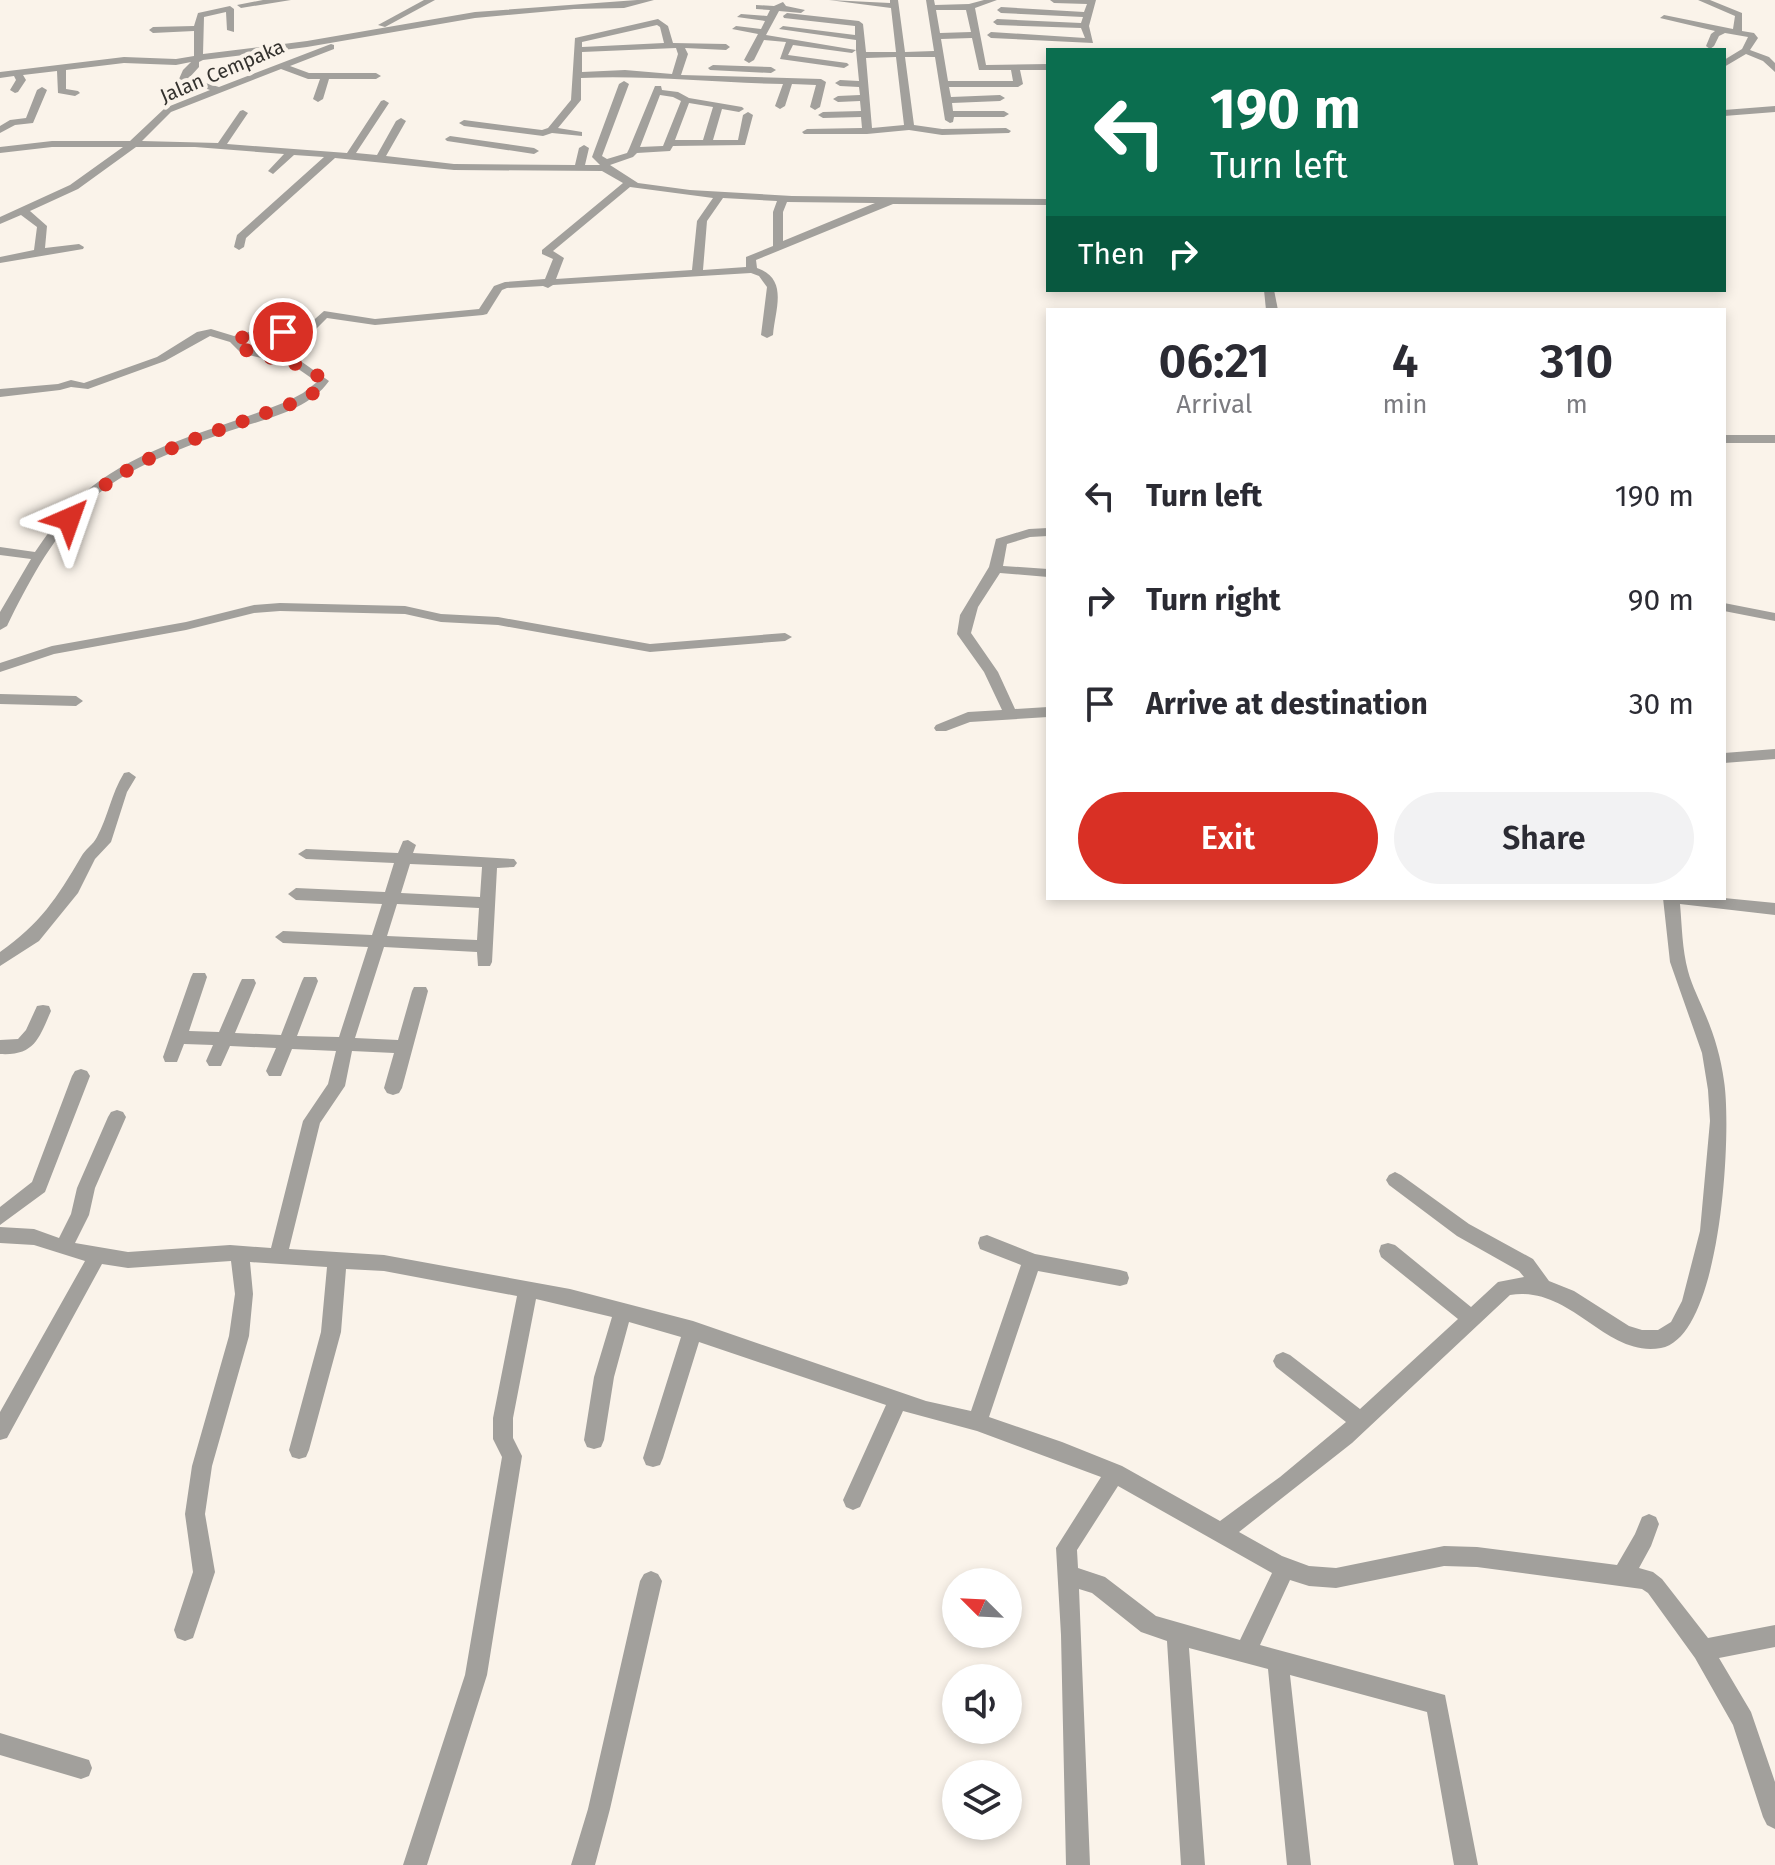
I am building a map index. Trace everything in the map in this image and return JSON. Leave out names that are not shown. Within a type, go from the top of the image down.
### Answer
[{"type":"street","points":[[212,11],[216,0]]},
{"type":"street","points":[[218,90],[184,79],[186,72],[194,68],[197,61],[201,15],[242,3],[287,0]]},
{"type":"street","name":"Jalan Cempaka","points":[[0,221],[62,194],[132,145],[166,112],[367,33],[431,0]]},
{"type":"street","points":[[0,75],[124,60],[160,63],[197,61],[475,15],[575,3],[603,6],[650,0]]},
{"type":"street","points":[[749,60],[769,19],[776,8],[785,4],[785,0]]},
{"type":"street","points":[[822,0],[894,3],[909,127]]},
{"type":"street","points":[[993,0],[970,7],[931,5],[950,117],[1004,114]]},
{"type":"street","points":[[991,35],[1090,41],[1085,26],[1092,1],[1054,0]]},
{"type":"street","points":[[1702,0],[1739,15],[1737,32]]},
{"type":"street","points":[[603,6],[604,22]]},
{"type":"street","points":[[759,7],[861,13]]},
{"type":"street","points":[[970,7],[982,68],[1046,67]]},
{"type":"street","points":[[230,9],[231,30]]},
{"type":"street","points":[[1001,10],[1087,15]]},
{"type":"street","points":[[787,16],[859,24],[867,131]]},
{"type":"street","points":[[741,17],[769,19]]},
{"type":"street","points":[[1664,18],[1754,37],[1745,51],[1726,63]]},
{"type":"street","points":[[551,130],[576,100],[578,40],[654,22],[664,26],[669,45]]},
{"type":"street","points":[[997,22],[1085,26]]},
{"type":"street","points":[[153,30],[198,28]]},
{"type":"street","points":[[736,29],[760,38],[852,50]]},
{"type":"street","points":[[783,29],[860,38]]},
{"type":"street","points":[[1710,46],[1715,34],[1724,30]]},
{"type":"street","points":[[937,36],[974,35]]},
{"type":"street","points":[[744,44],[760,38]]},
{"type":"street","points":[[780,106],[780,71],[792,42]]},
{"type":"street","points":[[578,50],[669,45],[726,47]]},
{"type":"street","points":[[676,77],[683,54],[680,45]]},
{"type":"street","points":[[710,80],[714,47]]},
{"type":"street","points":[[1745,51],[1766,59],[1775,69]]},
{"type":"street","points":[[863,55],[940,54]]},
{"type":"street","points":[[303,57],[324,65],[328,76],[318,99]]},
{"type":"street","points":[[805,72],[814,61]]},
{"type":"street","points":[[577,70],[710,80],[780,71],[814,61],[844,65]]},
{"type":"street","points":[[577,70],[618,63]]},
{"type":"street","points":[[62,66],[61,91],[75,93]]},
{"type":"street","points":[[281,66],[306,75],[376,76]]},
{"type":"street","points":[[945,84],[1018,84],[1015,67]]},
{"type":"street","points":[[713,68],[780,71],[821,82],[819,111],[866,114]]},
{"type":"street","points":[[15,90],[21,80],[17,73]]},
{"type":"street","points":[[840,83],[864,84]]},
{"type":"street","points":[[624,84],[597,157],[628,184],[720,195],[784,198],[1046,202]]},
{"type":"street","points":[[0,130],[13,122],[30,121],[42,90]]},
{"type":"street","points":[[0,150],[52,144],[221,145],[454,167],[579,168],[605,166],[630,155],[657,90],[686,100],[743,112],[742,143],[672,143]]},
{"type":"street","points":[[838,99],[865,98]]},
{"type":"street","points":[[947,100],[1000,98]]},
{"type":"street","points":[[634,150],[667,149],[672,143],[686,100]]},
{"type":"street","points":[[350,155],[384,103]]},
{"type":"street","points":[[707,143],[718,106]]},
{"type":"street","points":[[1726,113],[1775,109]]},
{"type":"street","points":[[221,145],[243,113]]},
{"type":"street","points":[[380,158],[401,121]]},
{"type":"street","points":[[464,123],[543,133],[551,130],[579,134]]},
{"type":"street","points":[[454,167],[488,127]]},
{"type":"street","points":[[807,132],[909,127],[942,132],[1006,131]]},
{"type":"street","points":[[450,139],[534,151]]},
{"type":"street","points":[[579,168],[584,148]]},
{"type":"street","points":[[273,171],[292,151]]},
{"type":"street","points":[[239,247],[241,237],[333,154]]},
{"type":"street","points":[[548,285],[559,258],[546,252],[628,184]]},
{"type":"street","points":[[697,275],[702,221],[720,195]]},
{"type":"street","points":[[778,248],[778,212],[784,198]]},
{"type":"street","points":[[752,270],[750,260],[896,199]]},
{"type":"street","points":[[24,212],[42,226],[39,252]]},
{"type":"street","points":[[0,260],[79,247]]},
{"type":"street","points":[[234,340],[253,334],[313,327],[324,314],[375,322],[483,312],[501,286],[752,270],[763,273],[772,282],[773,308],[767,335]]},
{"type":"street","points":[[0,393],[77,385],[161,359],[201,334],[214,333],[234,340],[245,351],[284,359],[312,371],[321,378],[322,386],[297,401],[185,444],[104,484],[84,500],[39,556],[0,626]]},
{"type":"street","points":[[1726,439],[1775,439]]},
{"type":"street","points":[[1010,714],[997,680],[963,631],[967,612],[980,598],[996,569],[999,545],[1003,540],[1046,532]]},
{"type":"street","points":[[0,551],[39,556]]},
{"type":"street","points":[[996,569],[1046,573]]},
{"type":"street","points":[[0,668],[52,650],[186,626],[254,609],[280,607],[398,609],[441,618],[498,621],[650,648],[785,637]]},
{"type":"street","points":[[1726,607],[1775,617]]},
{"type":"street","points":[[0,699],[76,701]]},
{"type":"street","points":[[941,728],[968,717],[1046,712]]},
{"type":"street","points":[[1726,758],[1775,754]]},
{"type":"street","points":[[0,960],[33,937],[72,889],[90,854],[102,844],[120,792],[129,777]]},
{"type":"street","points":[[306,854],[406,852],[509,863]]},
{"type":"street","points":[[278,1256],[312,1121],[336,1086],[346,1044],[406,852]]},
{"type":"street","points":[[283,937],[485,954],[490,862]]},
{"type":"street","points":[[296,894],[488,903]]},
{"type":"street","points":[[1221,1533],[1287,1484],[1361,1422],[1470,1317],[1505,1288],[1523,1282],[1543,1287],[1571,1298],[1625,1332],[1654,1340],[1671,1336],[1678,1329],[1691,1302],[1703,1262],[1715,1195],[1718,1098],[1703,1029],[1678,960],[1674,900]]},
{"type":"street","points":[[1692,900],[1775,909]]},
{"type":"street","points":[[171,1057],[199,977]]},
{"type":"street","points":[[275,1071],[310,981]]},
{"type":"street","points":[[215,1061],[248,983]]},
{"type":"street","points":[[393,1088],[420,991]]},
{"type":"street","points":[[0,1047],[15,1049],[26,1044],[43,1011]]},
{"type":"street","points":[[178,1037],[405,1047]]},
{"type":"street","points":[[0,1217],[39,1187],[81,1076]]},
{"type":"street","points":[[64,1246],[80,1215],[86,1188],[117,1117]]},
{"type":"street","points":[[1395,1180],[1463,1230],[1526,1265],[1543,1287]]},
{"type":"street","points":[[0,1235],[34,1237],[97,1256],[128,1260],[240,1253],[419,1268],[623,1311],[693,1330],[898,1400],[977,1422],[1115,1473],[1285,1568],[1309,1576],[1336,1578],[1444,1556],[1623,1574],[1651,1582],[1703,1650],[1743,1720],[1775,1817]]},
{"type":"street","points":[[987,1243],[1033,1262],[1120,1278]]},
{"type":"street","points":[[1388,1251],[1470,1317]]},
{"type":"street","points":[[185,1630],[204,1572],[195,1514],[202,1466],[239,1336],[244,1294],[240,1253]]},
{"type":"street","points":[[0,1431],[97,1256]]},
{"type":"street","points":[[299,1450],[331,1332],[337,1259]]},
{"type":"street","points":[[977,1422],[1026,1273],[1033,1262]]},
{"type":"street","points":[[415,1865],[476,1675],[512,1456],[503,1439],[503,1418],[528,1289]]},
{"type":"street","points":[[594,1440],[604,1377],[623,1311]]},
{"type":"street","points":[[653,1458],[693,1330]]},
{"type":"street","points":[[1283,1361],[1361,1422]]},
{"type":"street","points":[[853,1500],[898,1400]]},
{"type":"street","points":[[1078,1865],[1070,1576],[1065,1560],[1069,1541],[1115,1473]]},
{"type":"street","points":[[1623,1574],[1644,1539],[1649,1524]]},
{"type":"street","points":[[1245,1652],[1285,1568]]},
{"type":"street","points":[[1070,1576],[1098,1584],[1149,1624],[1177,1634],[1437,1703],[1466,1865]]},
{"type":"street","points":[[583,1865],[599,1809],[651,1581]]},
{"type":"street","points":[[1177,1634],[1193,1865]]},
{"type":"street","points":[[1703,1650],[1775,1636]]},
{"type":"street","points":[[1278,1661],[1299,1865]]},
{"type":"street","points":[[0,1744],[81,1768]]},
{"type":"route","points":[[69,519],[84,500],[104,484],[130,470],[185,444],[311,395],[321,388],[323,381],[312,371],[284,359],[245,351],[234,343],[234,340],[253,334],[283,332]]}]
